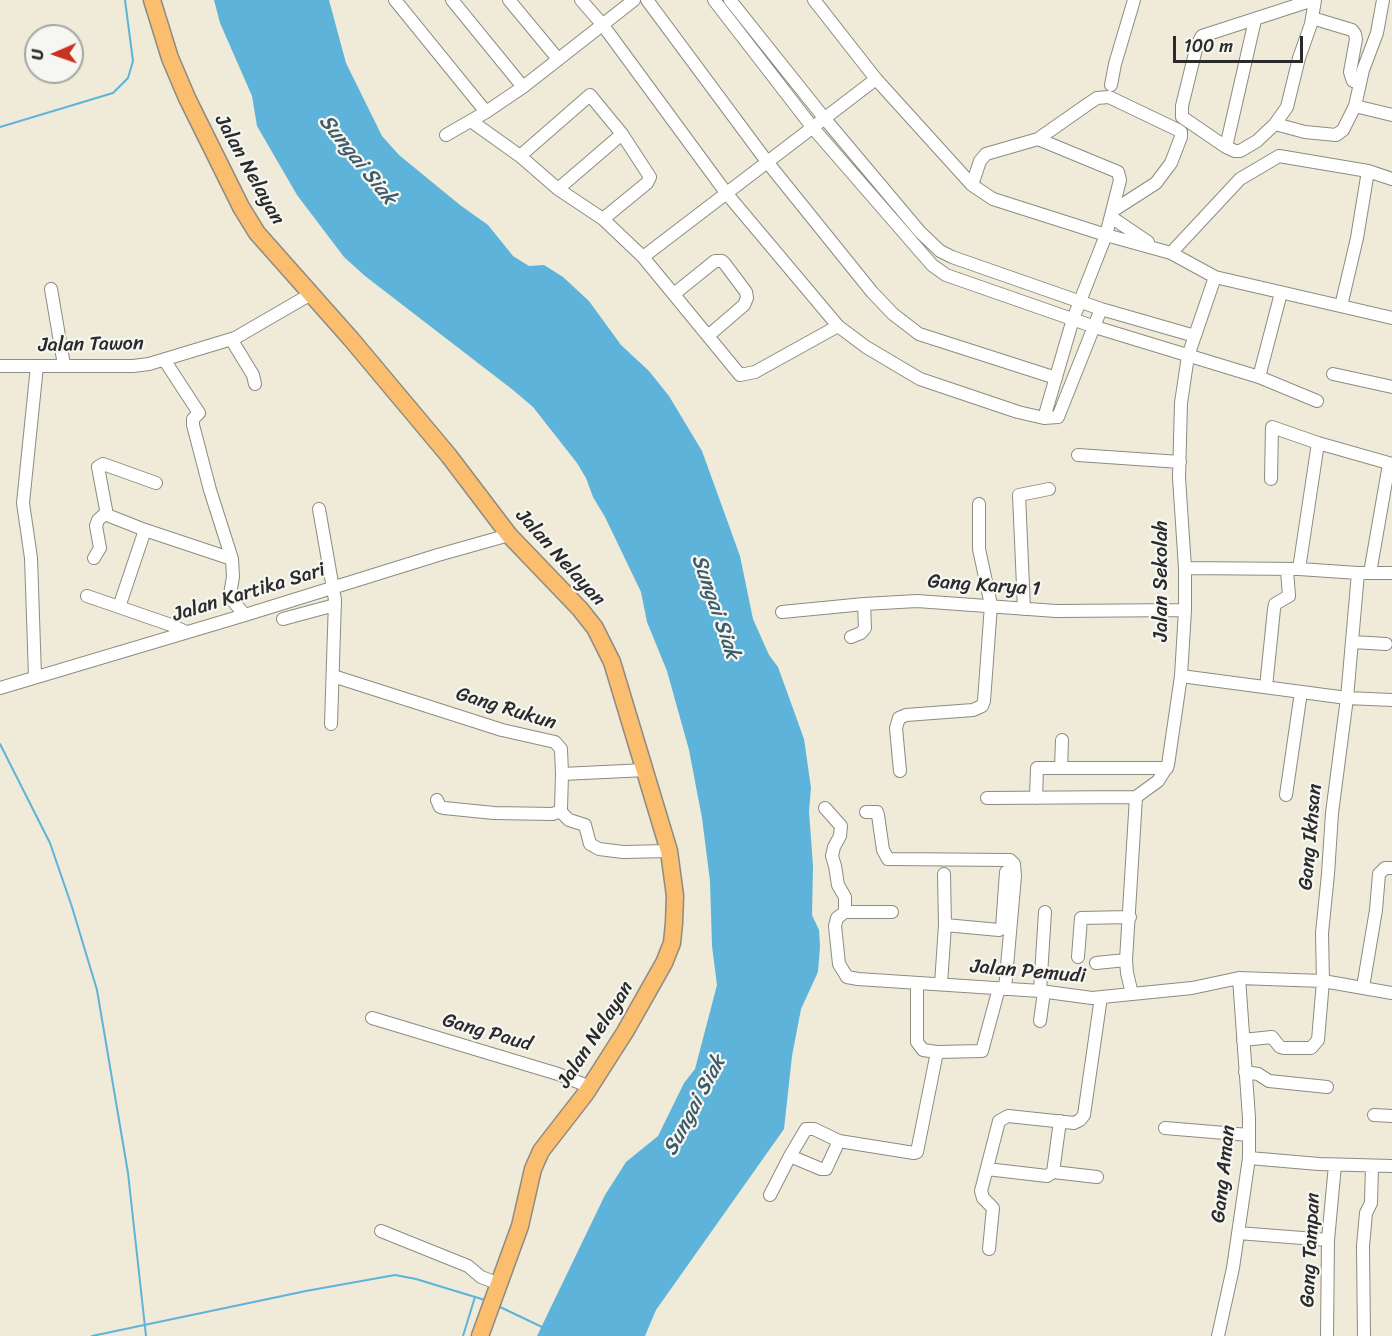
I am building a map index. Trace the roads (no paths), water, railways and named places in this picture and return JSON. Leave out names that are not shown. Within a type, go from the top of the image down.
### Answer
[{"type":"main road","name":"Jalan Nelayan","points":[[152,0],[158,25],[178,78],[241,207],[257,233],[337,321],[448,456],[509,535],[596,628],[612,662],[669,851],[675,896],[672,943],[654,983],[590,1087],[541,1151],[533,1169],[519,1226],[480,1336]]},
{"type":"street","points":[[395,0],[486,112]]},
{"type":"street","points":[[452,0],[522,87]]},
{"type":"street","points":[[509,0],[558,59]]},
{"type":"street","points":[[581,0],[602,24],[727,194],[838,326],[866,347],[920,379],[1018,412],[1053,418],[1060,413],[1101,309]]},
{"type":"street","points":[[446,135],[486,112],[522,87],[633,0]]},
{"type":"street","points":[[647,0],[768,163],[872,292],[893,314],[920,334],[1056,378]]},
{"type":"street","points":[[714,0],[813,128],[932,265],[946,274],[1095,327],[1259,377],[1317,401]]},
{"type":"street","points":[[730,0],[825,119],[920,232],[940,251],[1101,309],[1195,336]]},
{"type":"street","points":[[814,0],[876,79],[972,185],[993,199],[1171,253],[1215,277],[1392,318]]},
{"type":"street","points":[[1111,85],[1134,0]]},
{"type":"street","points":[[1314,0],[1312,18],[1287,107],[1275,124],[1257,141],[1240,151],[1226,147],[1182,117],[1182,106],[1197,45],[1202,36],[1314,0]]},
{"type":"street","points":[[1275,124],[1305,132],[1336,135],[1343,130],[1355,106],[1367,54],[1377,33],[1383,0]]},
{"type":"street","points":[[1312,18],[1352,30],[1355,34],[1350,72],[1353,81],[1360,83]]},
{"type":"street","points":[[1226,147],[1255,20]]},
{"type":"street","points":[[643,257],[876,79]]},
{"type":"street","points":[[520,156],[590,95],[622,134],[650,177],[647,183],[603,219]]},
{"type":"street","points":[[972,185],[980,161],[986,154],[1038,139],[1097,98],[1109,97],[1181,132],[1171,163],[1156,183],[1112,214]]},
{"type":"street","points":[[1355,106],[1392,115]]},
{"type":"street","points":[[471,121],[520,156],[558,189],[603,219],[643,257],[740,375],[755,372],[838,326]]},
{"type":"street","points":[[558,189],[622,134]]},
{"type":"street","points":[[1038,139],[1118,172],[1120,180],[1106,235],[1073,318],[1044,418]]},
{"type":"street","points":[[1171,253],[1240,180],[1272,159],[1285,157],[1368,171],[1392,179]]},
{"type":"street","points":[[1341,306],[1357,238],[1368,171]]},
{"type":"street","points":[[1112,214],[1156,248]]},
{"type":"street","points":[[932,265],[940,251]]},
{"type":"street","points":[[674,294],[715,261],[722,261],[725,264],[746,292],[747,298],[744,305],[708,336]]},
{"type":"street","name":"Jalan Sekolah","points":[[1167,768],[1181,676],[1185,610],[1180,462],[1181,403],[1188,356],[1215,277]]},
{"type":"street","points":[[51,290],[64,365]]},
{"type":"street","points":[[1259,377],[1281,293]]},
{"type":"street","name":"Jalan Tawon","points":[[0,366],[133,366],[165,360],[231,339],[311,294]]},
{"type":"street","points":[[1163,348],[1170,328]]},
{"type":"street","points":[[231,339],[253,375],[255,384]]},
{"type":"street","points":[[165,360],[199,413],[193,419],[193,425],[210,490],[232,559],[232,600],[245,615]]},
{"type":"street","points":[[35,676],[31,558],[23,502],[37,366]]},
{"type":"street","points":[[1333,374],[1392,387]]},
{"type":"street","points":[[1271,479],[1273,427],[1318,444],[1391,464]]},
{"type":"street","points":[[1266,687],[1275,604],[1289,596],[1318,444]]},
{"type":"street","points":[[1078,455],[1180,462]]},
{"type":"street","name":"Gang Ikhsan","points":[[1243,1040],[1272,1037],[1280,1047],[1311,1048],[1317,1040],[1323,981],[1322,933],[1332,813],[1353,642],[1364,573],[1391,464]]},
{"type":"street","points":[[156,483],[100,465],[98,472],[106,513],[110,516],[232,559]]},
{"type":"street","points":[[1024,609],[1019,495],[1049,489]]},
{"type":"street","points":[[900,771],[896,728],[899,718],[973,711],[982,706],[984,701],[991,605],[979,549],[980,504]]},
{"type":"street","points":[[319,509],[335,596],[331,723]]},
{"type":"street","points":[[94,558],[100,548],[96,526],[98,520],[106,513]]},
{"type":"street","points":[[119,607],[145,530]]},
{"type":"street","name":"Jalan Kartika Sari","points":[[0,688],[245,615],[335,596],[438,555],[509,535]]},
{"type":"street","points":[[1185,568],[1392,573]]},
{"type":"street","points":[[87,596],[186,632]]},
{"type":"street","points":[[283,619],[335,596]]},
{"type":"street","name":"Gang Karya 1","points":[[782,612],[917,601],[1056,611],[1185,610]]},
{"type":"street","points":[[851,637],[861,633],[865,628],[864,604]]},
{"type":"street","points":[[1353,642],[1386,644]]},
{"type":"street","name":"Gang Rukun","points":[[333,676],[492,727],[555,742],[561,749],[562,774]]},
{"type":"street","points":[[1181,676],[1347,698],[1392,700]]},
{"type":"street","points":[[1286,795],[1301,692]]},
{"type":"street","points":[[1061,768],[1062,740]]},
{"type":"street","points":[[1036,798],[1036,768],[1167,768]]},
{"type":"street","points":[[987,798],[1136,797],[1158,781],[1167,768]]},
{"type":"street","points":[[645,770],[562,774],[560,811],[569,820],[585,825],[590,844],[599,849],[623,852],[669,851]]},
{"type":"street","points":[[1132,994],[1126,960],[1136,797]]},
{"type":"street","points":[[437,800],[444,808],[494,813],[553,814],[560,811]]},
{"type":"street","points":[[825,808],[841,826],[840,836],[832,856],[838,885],[845,897],[845,912],[892,912]]},
{"type":"street","points":[[866,812],[877,812],[883,850],[888,859],[1010,860],[1014,864],[1015,876],[1002,989],[982,1051],[923,1050],[917,1042],[917,983]]},
{"type":"street","points":[[1363,987],[1376,910],[1379,874],[1385,868],[1392,868]]},
{"type":"street","points":[[945,925],[999,930],[1002,928],[1006,872]]},
{"type":"street","points":[[941,984],[945,925],[944,874]]},
{"type":"street","name":"Jalan Pemudi","points":[[845,912],[837,918],[835,926],[839,964],[847,977],[1042,992],[1082,998],[1192,988],[1239,978],[1323,981],[1392,993]]},
{"type":"street","points":[[1040,1021],[1045,912]]},
{"type":"street","points":[[1078,957],[1081,918],[1130,917]]},
{"type":"street","points":[[1096,963],[1126,960]]},
{"type":"street","name":"Gang Aman","points":[[1218,1336],[1233,1268],[1249,1158],[1239,978]]},
{"type":"street","points":[[989,1249],[993,1208],[983,1198],[981,1191],[999,1121],[1004,1118],[1074,1123],[1080,1120],[1084,1115],[1101,997]]},
{"type":"street","name":"Gang Paud","points":[[372,1018],[558,1074],[590,1087]]},
{"type":"street","points":[[770,1195],[806,1129],[813,1129],[839,1140],[917,1152],[937,1052]]},
{"type":"street","points":[[1245,1072],[1258,1074],[1269,1081],[1327,1087]]},
{"type":"street","points":[[1374,1116],[1392,1116]]},
{"type":"street","points":[[1053,1172],[1060,1121]]},
{"type":"street","points":[[1165,1128],[1249,1135]]},
{"type":"street","points":[[790,1156],[826,1169],[839,1140]]},
{"type":"street","points":[[1249,1158],[1335,1165],[1392,1166]]},
{"type":"street","name":"Gang Tampan","points":[[1327,1336],[1328,1240],[1335,1165]]},
{"type":"street","points":[[1364,1336],[1363,1246],[1366,1213],[1371,1203],[1372,1166]]},
{"type":"street","points":[[987,1169],[1047,1176],[1053,1172],[1097,1177]]},
{"type":"street","points":[[381,1231],[468,1266],[498,1288]]},
{"type":"street","points":[[1238,1233],[1328,1240]]},
{"type":"water","name":"Sungai Siak","points":[[214,0],[329,0],[346,63],[382,136],[399,155],[488,225],[513,256],[529,266],[544,265],[563,277],[589,301],[621,345],[649,371],[669,396],[702,451],[740,556],[753,619],[769,655],[778,667],[804,739],[811,788],[809,811],[813,866],[812,915],[819,930],[820,946],[818,972],[801,1009],[792,1056],[784,1129],[656,1310],[645,1336],[537,1336],[605,1195],[626,1162],[658,1136],[684,1083],[695,1069],[717,985],[712,946],[710,881],[702,818],[689,750],[667,671],[647,622],[641,592],[577,463],[533,407],[365,276],[344,257],[297,195],[257,126],[252,96],[220,23]]},
{"type":"waterway","points":[[0,127],[113,93],[128,78],[133,61],[125,0]]},
{"type":"waterway","points":[[0,744],[50,843],[97,990],[128,1173],[146,1336]]},
{"type":"waterway","points":[[92,1336],[306,1291],[395,1275],[485,1300]]},
{"type":"waterway","points":[[463,1336],[475,1297]]},
{"type":"waterway","points":[[498,1306],[542,1327]]}]
